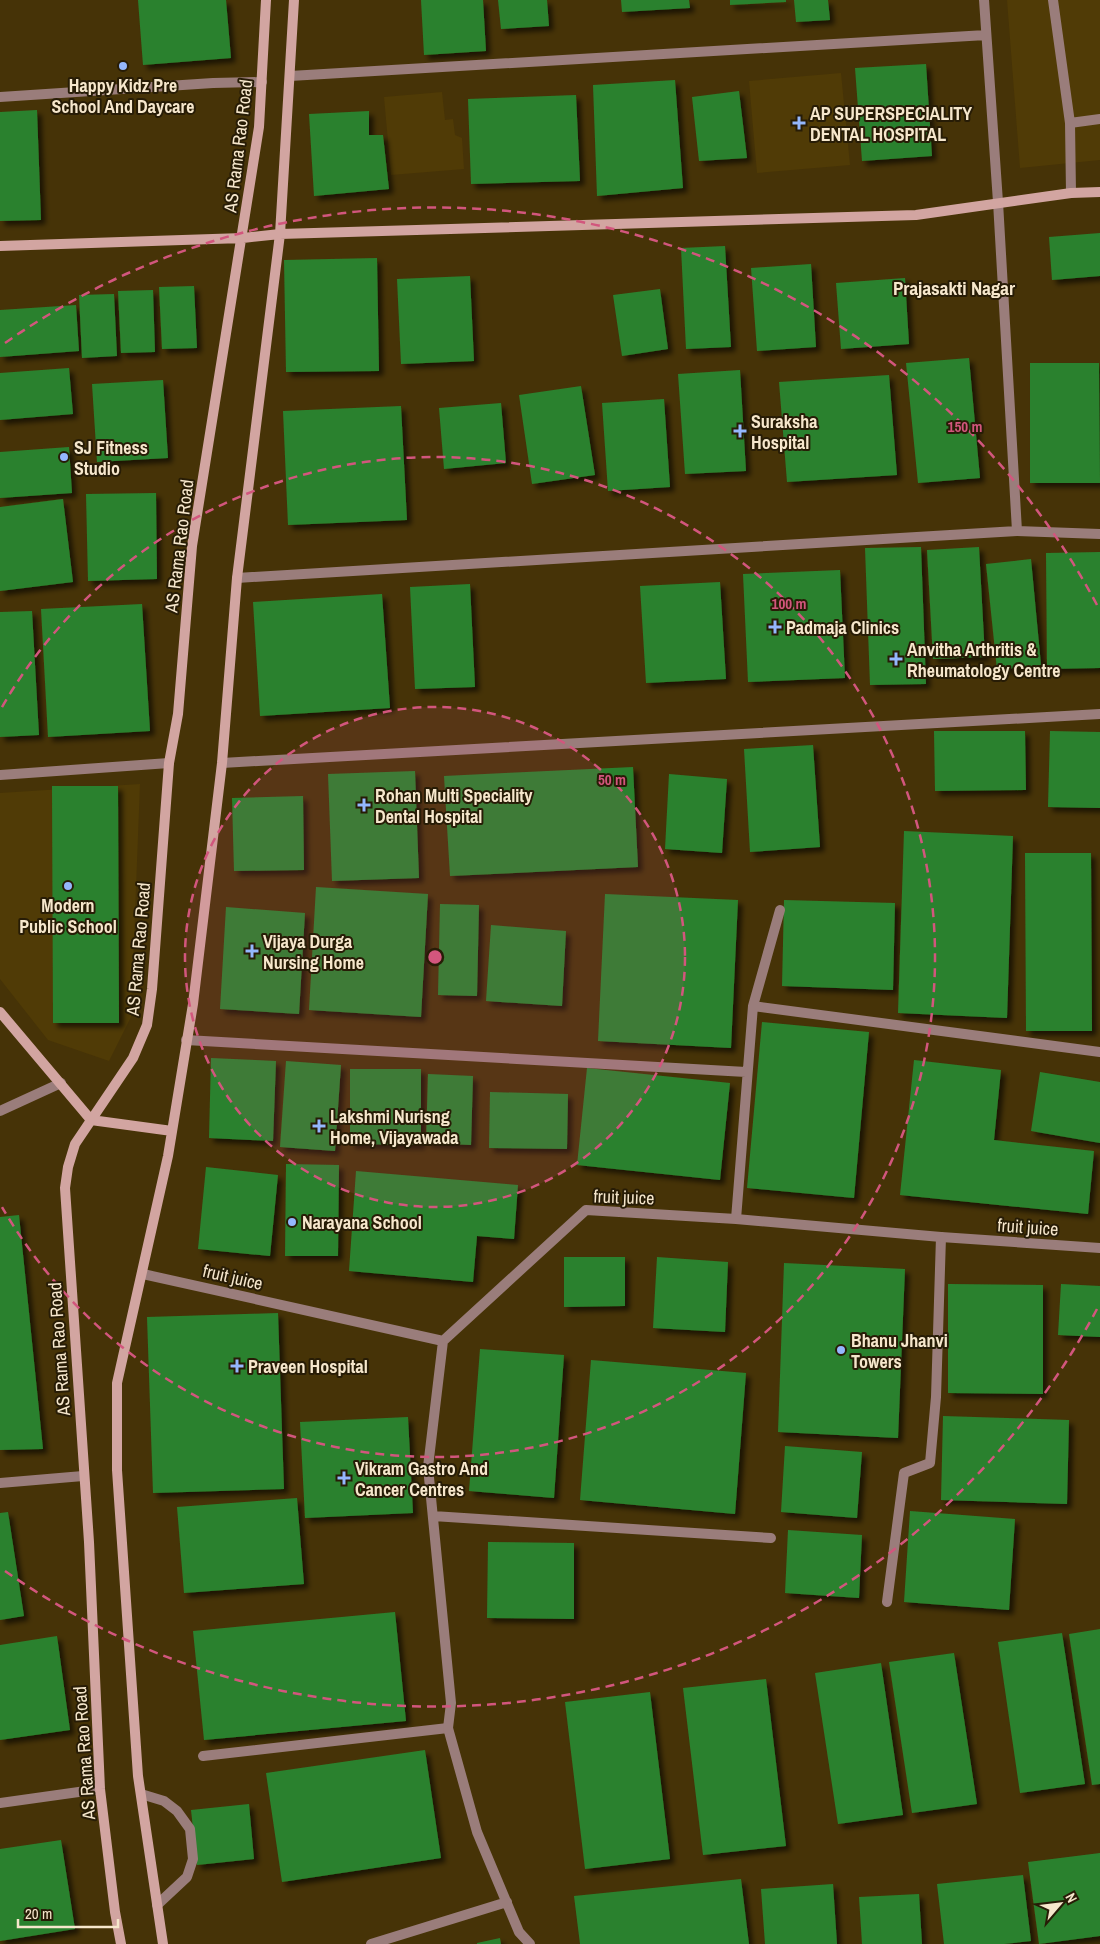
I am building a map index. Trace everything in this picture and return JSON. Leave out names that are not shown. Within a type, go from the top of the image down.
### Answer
[{"type":"street","name":"AS Rama Rao Road","points":[[120,1944],[114,1912],[100,1789],[89,1542],[83,1476],[65,1188],[68,1167],[75,1144],[124,1073],[147,1025],[152,989],[169,763],[178,714],[192,546],[243,238],[259,127],[266,0]]},
{"type":"street","points":[[163,1944],[141,1794],[117,1470],[117,1383],[168,1156],[194,994],[222,763],[237,578],[280,234],[294,0]]},
{"type":"street","points":[[984,0],[1017,532]]},
{"type":"street","points":[[1053,0],[1070,123],[1071,193]]},
{"type":"street","points":[[290,76],[986,35]]},
{"type":"street","points":[[0,97],[213,83],[262,82]]},
{"type":"street","points":[[1070,123],[1100,119]]},
{"type":"street","points":[[0,246],[243,238],[280,234],[916,215],[998,202],[1071,193],[1100,192]]},
{"type":"street","points":[[237,578],[1017,532],[1100,534]]},
{"type":"street","points":[[222,763],[1100,714]]},
{"type":"street","points":[[0,775],[169,763]]},
{"type":"street","points":[[736,1218],[746,1072],[753,1006],[780,910]]},
{"type":"street","points":[[753,1006],[1100,1052]]},
{"type":"street","points":[[0,1012],[91,1120],[172,1131]]},
{"type":"street","points":[[186,1040],[746,1072]]},
{"type":"street","points":[[0,1111],[61,1083]]},
{"type":"street","name":"fruit juice","points":[[143,1274],[443,1341],[586,1210],[736,1218],[941,1237],[1100,1248]]},
{"type":"street","points":[[887,1602],[904,1473],[930,1463],[936,1397],[941,1237]]},
{"type":"street","points":[[443,1341],[428,1467],[451,1703],[448,1728],[477,1832],[519,1932],[530,1944]]},
{"type":"street","points":[[0,1483],[83,1476]]},
{"type":"street","points":[[433,1516],[771,1538]]},
{"type":"street","points":[[203,1756],[448,1728]]},
{"type":"street","points":[[0,1803],[100,1789]]},
{"type":"street","points":[[141,1794],[164,1801],[177,1811],[190,1829],[193,1859],[187,1877],[158,1905]]},
{"type":"street","points":[[371,1944],[507,1902]]},
{"type":"shaded area","points":[[1007,0],[1100,0],[1100,160],[1020,168]]},
{"type":"shaded area","name":"AP SUPERSPECIALITY DENTAL HOSPITAL","points":[[841,73],[850,165],[757,173],[749,81]]},
{"type":"shaded area","points":[[442,92],[445,120],[453,119],[455,135],[462,138],[464,169],[391,175],[384,97]]},
{"type":"shaded area","name":"Modern Public School","points":[[140,784],[131,1017],[109,1061],[48,1040],[0,979],[0,793]]},
{"type":"building","points":[[138,0],[226,0],[231,58],[143,65]]},
{"type":"building","points":[[421,0],[483,0],[486,51],[424,55]]},
{"type":"building","points":[[498,0],[547,0],[549,26],[501,29]]},
{"type":"building","points":[[621,0],[689,0],[690,8],[622,12]]},
{"type":"building","points":[[730,0],[786,0],[786,2],[730,5]]},
{"type":"building","points":[[794,0],[828,0],[830,20],[796,22]]},
{"type":"building","points":[[926,64],[932,156],[862,161],[855,68]]},
{"type":"building","points":[[675,80],[683,188],[597,196],[593,85]]},
{"type":"building","points":[[739,91],[747,158],[699,161],[692,97]]},
{"type":"building","points":[[576,95],[580,181],[471,184],[468,99]]},
{"type":"building","points":[[37,110],[41,220],[0,221],[0,112]]},
{"type":"building","points":[[369,111],[369,135],[383,135],[389,189],[314,196],[309,114]]},
{"type":"building","points":[[1100,233],[1100,276],[1052,280],[1049,237]]},
{"type":"building","points":[[725,246],[731,347],[686,349],[681,248]]},
{"type":"building","points":[[377,258],[379,371],[286,372],[284,260]]},
{"type":"building","points":[[811,264],[816,347],[757,351],[751,268]]},
{"type":"building","points":[[470,276],[474,361],[401,364],[397,279]]},
{"type":"building","points":[[905,278],[909,344],[841,349],[836,283]]},
{"type":"building","points":[[194,286],[197,348],[162,349],[159,287]]},
{"type":"building","points":[[660,289],[668,349],[622,356],[613,295]]},
{"type":"building","points":[[153,290],[155,352],[121,353],[118,291]]},
{"type":"building","points":[[114,294],[117,356],[82,358],[79,295]]},
{"type":"building","points":[[76,305],[79,351],[0,357],[0,310]]},
{"type":"building","points":[[969,358],[980,478],[918,483],[906,363]]},
{"type":"building","points":[[1030,363],[1099,363],[1100,483],[1030,483]]},
{"type":"building","points":[[69,368],[73,414],[0,420],[0,373]]},
{"type":"building","points":[[740,370],[746,471],[685,474],[678,374]]},
{"type":"building","points":[[889,375],[897,475],[787,482],[779,382]]},
{"type":"building","points":[[163,380],[168,458],[97,462],[92,384]]},
{"type":"building","points":[[581,386],[595,475],[532,484],[519,395]]},
{"type":"building","points":[[664,399],[670,487],[608,491],[602,403]]},
{"type":"building","points":[[501,403],[506,463],[444,469],[439,408]]},
{"type":"building","points":[[401,406],[407,520],[288,525],[283,411]]},
{"type":"building","points":[[69,447],[72,493],[0,498],[0,452]]},
{"type":"building","points":[[156,493],[157,579],[88,581],[86,494]]},
{"type":"building","points":[[63,499],[73,582],[0,591],[0,507]]},
{"type":"building","points":[[921,547],[926,684],[870,685],[865,548]]},
{"type":"building","points":[[979,547],[985,657],[933,659],[927,550]]},
{"type":"building","points":[[1100,552],[1100,668],[1047,669],[1046,553]]},
{"type":"building","points":[[1031,559],[1041,665],[997,670],[986,564]]},
{"type":"building","points":[[840,570],[845,678],[748,682],[743,574]]},
{"type":"building","points":[[720,582],[726,679],[646,683],[640,586]]},
{"type":"building","points":[[470,584],[475,687],[415,689],[410,587]]},
{"type":"building","points":[[382,594],[390,708],[260,716],[253,602]]},
{"type":"building","points":[[142,604],[150,731],[48,737],[41,609]]},
{"type":"building","points":[[32,611],[39,735],[0,737],[0,612]]},
{"type":"building","points":[[934,731],[1025,731],[1026,790],[935,791]]},
{"type":"building","points":[[1050,731],[1100,732],[1100,808],[1048,807]]},
{"type":"building","points":[[813,745],[820,847],[750,852],[744,749]]},
{"type":"building","points":[[633,767],[638,867],[450,876],[444,776]]},
{"type":"building","points":[[415,771],[419,878],[332,881],[328,774]]},
{"type":"building","points":[[669,774],[727,779],[722,853],[665,849]]},
{"type":"building","points":[[52,786],[118,786],[119,1023],[53,1023]]},
{"type":"building","points":[[303,796],[304,870],[234,871],[232,798]]},
{"type":"building","points":[[904,831],[1013,836],[1007,1018],[898,1013]]},
{"type":"building","points":[[1025,853],[1091,853],[1092,1031],[1026,1031]]},
{"type":"building","points":[[316,887],[428,894],[421,1017],[309,1010]]},
{"type":"building","points":[[605,894],[738,900],[731,1048],[598,1041]]},
{"type":"building","points":[[784,900],[895,903],[893,990],[782,986]]},
{"type":"building","points":[[440,904],[479,905],[477,996],[438,995]]},
{"type":"building","points":[[226,907],[305,913],[299,1014],[220,1009]]},
{"type":"building","points":[[491,925],[566,931],[562,1006],[486,1001]]},
{"type":"building","points":[[762,1022],[869,1032],[854,1198],[747,1188]]},
{"type":"building","points":[[211,1058],[276,1061],[273,1141],[209,1138]]},
{"type":"building","points":[[914,1060],[1001,1070],[994,1140],[1094,1151],[1088,1214],[900,1195]]},
{"type":"building","points":[[286,1061],[341,1065],[335,1151],[280,1147]]},
{"type":"building","points":[[587,1068],[730,1083],[720,1180],[577,1165]]},
{"type":"building","points":[[350,1069],[421,1069],[421,1145],[350,1144]]},
{"type":"building","points":[[1040,1072],[1100,1082],[1100,1143],[1031,1131]]},
{"type":"building","points":[[428,1074],[473,1076],[471,1145],[426,1143]]},
{"type":"building","points":[[490,1092],[568,1094],[567,1149],[489,1148]]},
{"type":"building","points":[[286,1164],[339,1165],[338,1256],[285,1256]]},
{"type":"building","points":[[206,1167],[278,1175],[270,1256],[198,1249]]},
{"type":"building","points":[[356,1171],[518,1185],[514,1239],[477,1236],[473,1282],[349,1271]]},
{"type":"building","points":[[19,1215],[43,1449],[0,1450],[0,1217]]},
{"type":"building","points":[[564,1257],[625,1257],[625,1306],[564,1307]]},
{"type":"building","points":[[657,1257],[728,1262],[725,1332],[653,1328]]},
{"type":"building","name":"Bhanu Jhanvi Towers","points":[[784,1263],[905,1269],[898,1438],[778,1432]]},
{"type":"building","points":[[948,1284],[1043,1285],[1043,1394],[948,1393]]},
{"type":"building","points":[[1061,1284],[1100,1286],[1100,1337],[1058,1335]]},
{"type":"building","points":[[278,1313],[284,1489],[153,1493],[147,1317]]},
{"type":"building","points":[[480,1349],[564,1355],[554,1498],[469,1491]]},
{"type":"building","points":[[591,1360],[746,1373],[735,1514],[580,1500]]},
{"type":"building","points":[[943,1416],[1069,1420],[1067,1504],[941,1500]]},
{"type":"building","points":[[408,1417],[413,1513],[305,1518],[300,1422]]},
{"type":"building","points":[[785,1446],[862,1452],[857,1518],[781,1512]]},
{"type":"building","points":[[297,1498],[304,1584],[184,1593],[177,1507]]},
{"type":"building","points":[[910,1511],[1015,1519],[1009,1610],[904,1602]]},
{"type":"building","points":[[8,1512],[24,1616],[0,1620],[0,1513]]},
{"type":"building","points":[[788,1530],[862,1535],[859,1598],[785,1593]]},
{"type":"building","points":[[488,1542],[574,1543],[574,1619],[487,1618]]},
{"type":"building","points":[[395,1612],[406,1721],[204,1740],[193,1631]]},
{"type":"building","points":[[1100,1629],[1100,1784],[1092,1785],[1069,1634]]},
{"type":"building","points":[[1062,1633],[1085,1784],[1020,1793],[998,1642]]},
{"type":"building","points":[[57,1636],[70,1730],[0,1740],[0,1645]]},
{"type":"building","points":[[954,1653],[977,1804],[912,1813],[889,1662]]},
{"type":"building","points":[[881,1663],[903,1815],[838,1824],[815,1673]]},
{"type":"building","points":[[766,1679],[786,1846],[703,1855],[683,1688]]},
{"type":"building","points":[[650,1692],[670,1859],[585,1869],[565,1702]]},
{"type":"building","points":[[425,1750],[441,1858],[282,1882],[266,1773]]},
{"type":"building","points":[[249,1804],[254,1859],[197,1865],[191,1810]]},
{"type":"building","points":[[61,1840],[75,1929],[0,1941],[0,1849]]},
{"type":"building","points":[[1100,1853],[1100,1936],[1039,1944],[1028,1862]]},
{"type":"building","points":[[1023,1875],[1031,1941],[1004,1944],[944,1944],[937,1884]]},
{"type":"building","points":[[741,1879],[749,1944],[580,1944],[574,1896]]},
{"type":"building","points":[[833,1884],[837,1944],[765,1944],[761,1889]]},
{"type":"building","points":[[919,1894],[922,1944],[862,1944],[859,1897]]},
{"type":"building","points":[[500,1938],[501,1944],[477,1944],[477,1943]]},
{"type":"place","name":"Happy Kidz Pre School And Daycare","points":[[123,66]]},
{"type":"place","name":"AP SUPERSPECIALITY DENTAL HOSPITAL","points":[[799,123]]},
{"type":"place","name":"Suraksha Hospital","points":[[740,431]]},
{"type":"place","name":"SJ Fitness Studio","points":[[64,457]]},
{"type":"place","name":"Padmaja Clinics","points":[[775,627]]},
{"type":"place","name":"Anvitha Arthritis & Rheumatology Centre","points":[[896,659]]},
{"type":"place","name":"Rohan Multi Speciality Dental Hospital","points":[[364,805]]},
{"type":"place","name":"Modern Public School","points":[[68,886]]},
{"type":"place","name":"Vijaya Durga Nursing Home","points":[[252,951]]},
{"type":"place","name":"Lakshmi Nurisng Home, Vijayawada","points":[[319,1126]]},
{"type":"place","name":"Narayana School","points":[[292,1222]]},
{"type":"place","name":"Bhanu Jhanvi Towers","points":[[841,1350]]},
{"type":"place","name":"Praveen Hospital","points":[[237,1366]]},
{"type":"place","name":"Vikram Gastro And Cancer Centres","points":[[344,1478]]},
{"type":"district","name":"Prajasakti Nagar","points":[[954,288]]}]
